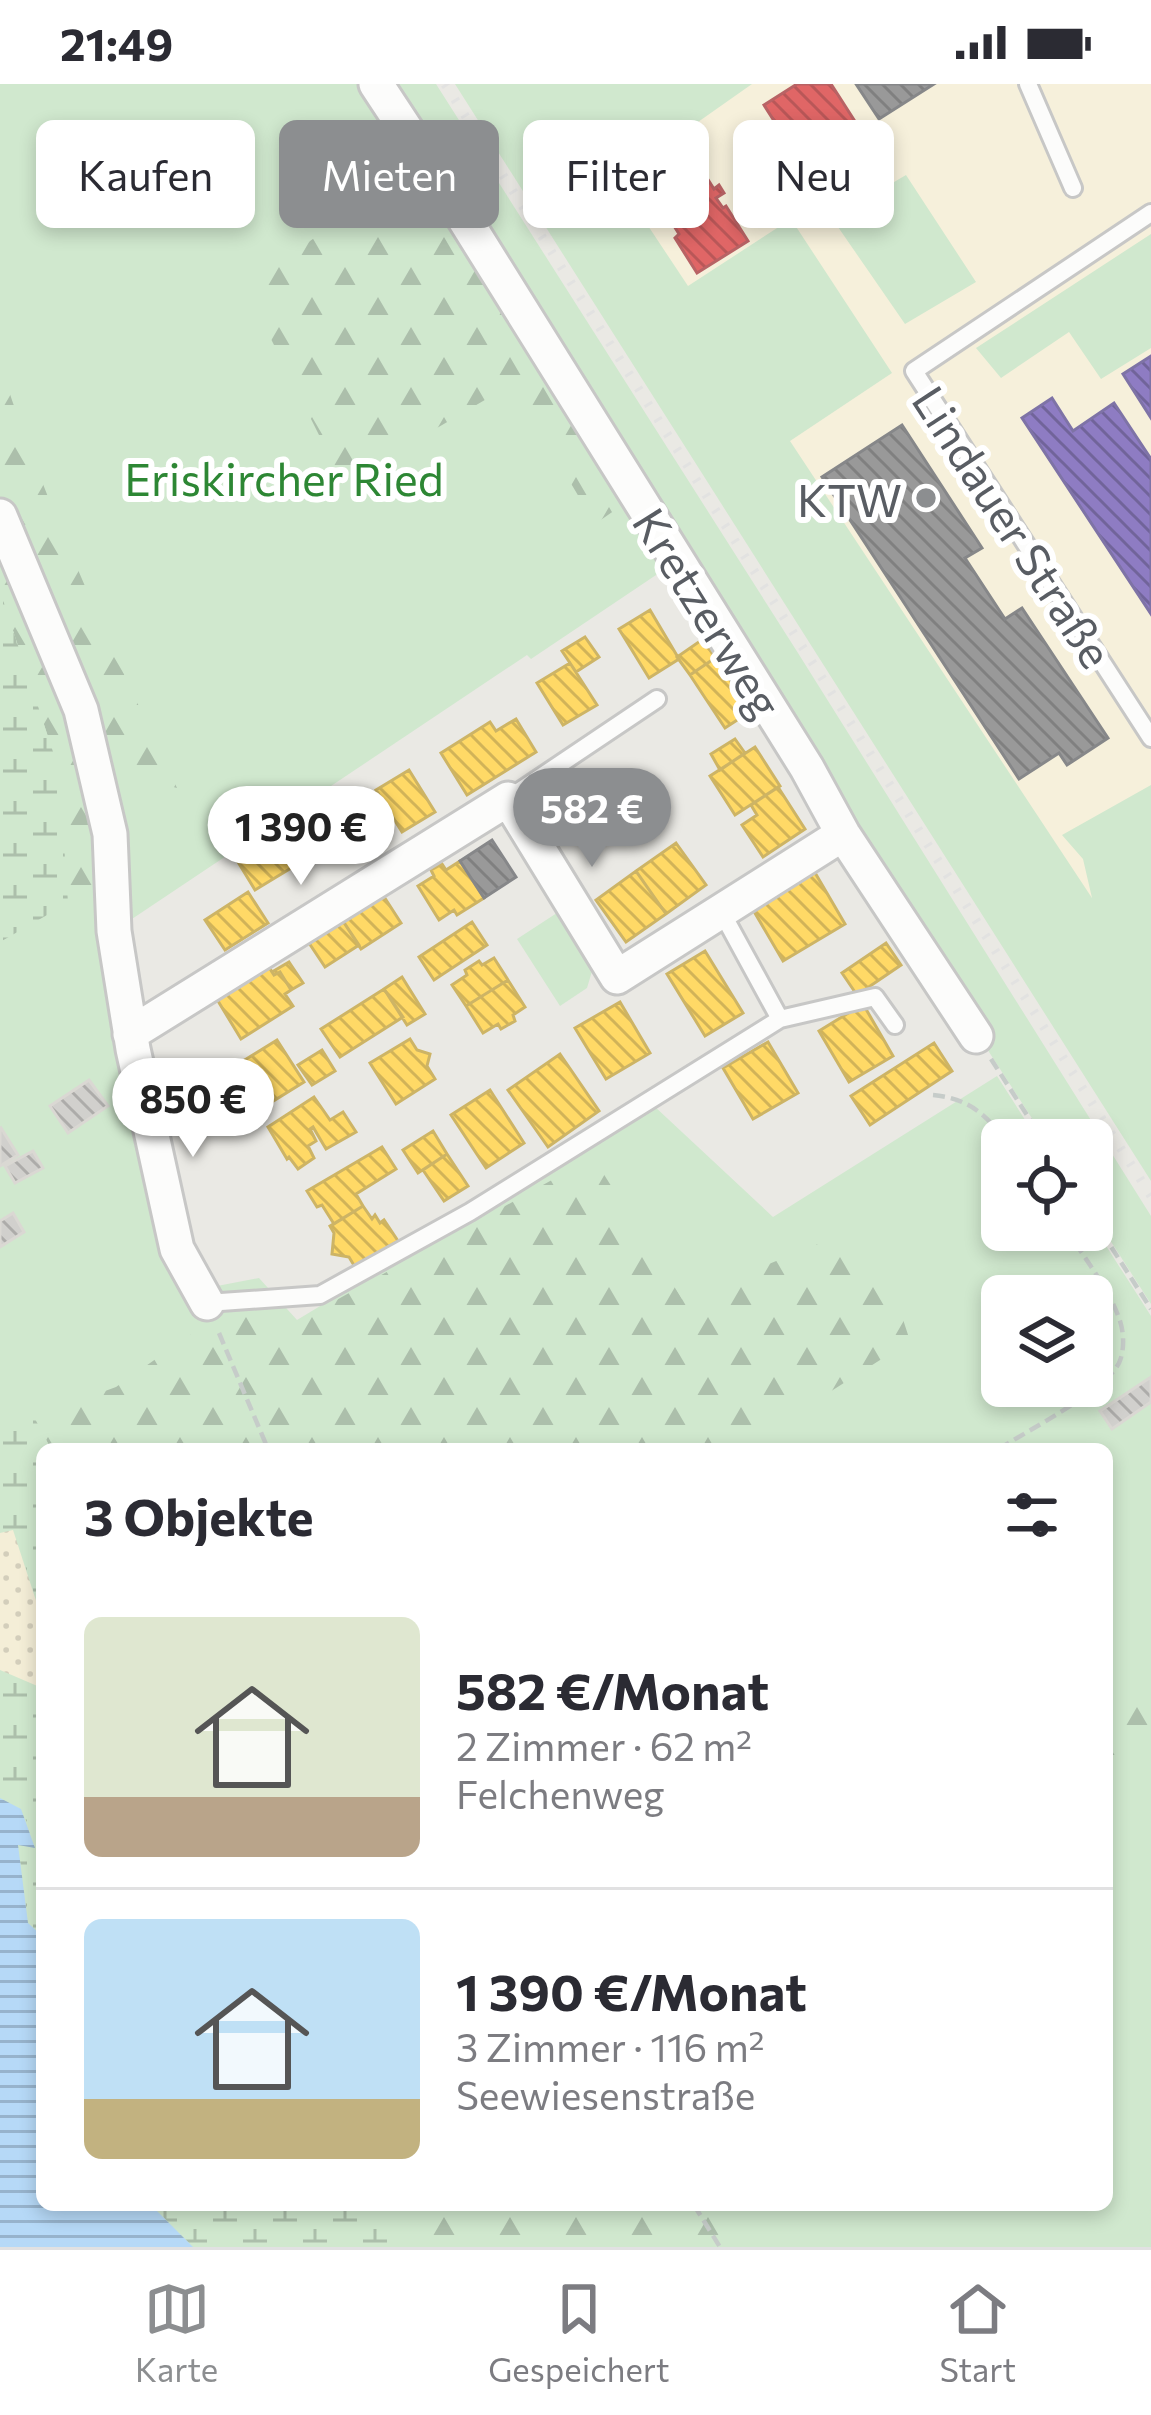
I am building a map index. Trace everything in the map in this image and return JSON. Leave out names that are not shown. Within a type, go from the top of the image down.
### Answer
[{"type":"street","name":"Kretzerweg","points":[[376,84],[807,768],[843,834],[976,1036]]},
{"type":"street","points":[[0,516],[81,710],[110,834],[114,932],[130,1034],[177,1249],[207,1303]]},
{"type":"street","points":[[130,1034],[508,800],[617,977],[843,834]]},
{"type":"lane","points":[[1028,84],[1073,188]]},
{"type":"lane","name":"Lindauer Straße","points":[[1151,213],[914,370],[1151,738]]},
{"type":"lane","points":[[508,800],[657,699]]},
{"type":"lane","points":[[722,911],[781,1019]]},
{"type":"lane","points":[[207,1303],[320,1295],[470,1212],[781,1019],[875,997],[895,1025]]},
{"type":"path","points":[[976,1036],[1029,1119]]},
{"type":"path","points":[[933,1095],[948,1096],[990,1119]]},
{"type":"path","points":[[1113,1250],[1151,1309]]},
{"type":"path","points":[[1008,1443],[1105,1382],[1120,1361],[1120,1318],[1080,1251]]},
{"type":"path","points":[[207,1303],[265,1443]]},
{"type":"path","points":[[698,2211],[720,2247]]},
{"type":"shaded area","points":[[517,84],[1151,84],[1151,903],[1054,906],[611,228],[709,228],[709,120],[541,120]]},
{"type":"green space","name":"Eriskircher Ried","points":[[0,84],[369,84],[391,120],[279,120],[279,228],[457,228],[665,569],[531,659],[527,655],[114,931],[186,1292],[259,1278],[297,1320],[653,1105],[773,1217],[997,1076],[1025,1119],[981,1119],[981,1251],[1109,1251],[1151,1316],[1151,2247],[0,2247]]},
{"type":"green space","points":[[383,84],[436,84],[459,120],[405,120]]},
{"type":"green space","points":[[455,84],[752,84],[701,120],[523,120],[523,191],[499,153],[499,120],[478,120]]},
{"type":"green space","points":[[906,175],[976,282],[905,324],[839,228],[894,228],[894,182]]},
{"type":"green space","points":[[499,183],[523,228],[528,228],[1090,1119],[1032,1119],[846,831],[472,228],[499,228]]},
{"type":"green space","points":[[328,228],[467,228],[628,501],[595,524],[512,384],[343,483],[245,287]]},
{"type":"green space","points":[[546,228],[650,228],[688,286],[777,228],[797,228],[892,373],[790,441],[1092,898],[1083,859],[1062,835],[1151,785],[1151,1181]]},
{"type":"green space","points":[[1151,234],[1151,348],[1101,379],[1069,332],[1001,378],[976,348]]},
{"type":"green space","points":[[0,364],[60,526],[177,788],[119,772],[98,779],[114,931],[70,922],[59,770],[0,591]]},
{"type":"green space","points":[[0,591],[59,770],[68,903],[0,942]]},
{"type":"green space","points":[[563,909],[593,968],[587,988],[560,1006],[517,939]]},
{"type":"green space","points":[[1113,1155],[1151,1216],[1151,1304],[1113,1245]]},
{"type":"green space","points":[[593,1157],[682,1299],[843,1234],[898,1304],[910,1341],[749,1443],[48,1443],[34,1417],[116,1387],[204,1325],[274,1311],[297,1322]]},
{"type":"green space","points":[[34,1417],[48,1443],[36,1443],[36,1600],[14,1530],[0,1533],[0,1430]]},
{"type":"green space","points":[[0,1670],[36,1685],[36,1824],[0,1798]]},
{"type":"green space","points":[[1151,1689],[1151,1744],[1113,1768],[1113,1713]]},
{"type":"green space","points":[[18,1844],[36,1846],[36,1930],[28,1923]]},
{"type":"green space","points":[[157,2211],[376,2211],[400,2247],[193,2247]]},
{"type":"green space","points":[[376,2211],[708,2211],[727,2247],[400,2247]]},
{"type":"sand","points":[[13,1530],[36,1601],[36,1685],[0,1670],[0,1533]]},
{"type":"water","points":[[0,1798],[21,1809],[35,1848],[18,1845],[28,1923],[36,1930],[36,2211],[157,2211],[193,2247],[0,2247]]},
{"type":"building: Wohnen","points":[[650,610],[679,659],[649,678],[619,629]]},
{"type":"building: Wohnen","points":[[585,637],[599,657],[576,672],[562,651]]},
{"type":"building: Wohnen","points":[[703,639],[715,658],[690,675],[677,657]]},
{"type":"building: Wohnen","points":[[715,658],[751,711],[725,728],[690,675]]},
{"type":"building: Wohnen","points":[[570,663],[597,705],[563,725],[537,683]]},
{"type":"building: Wohnen","points":[[516,719],[536,752],[467,795],[441,753],[490,722],[496,731]]},
{"type":"building: Wohnen","points":[[735,739],[745,753],[720,770],[711,754]]},
{"type":"building: Wohnen","points":[[755,747],[780,786],[735,815],[710,776]]},
{"type":"building: Wohnen","points":[[409,770],[435,812],[402,832],[376,790]]},
{"type":"building: Wohnen","points":[[593,775],[611,805],[572,829],[553,799]]},
{"type":"building: Wohnen","points":[[778,787],[805,829],[763,857],[742,825],[757,815],[751,805]]},
{"type":"building: Wohnen","points":[[362,795],[380,822],[342,847],[324,819]]},
{"type":"building: Wohnen","points":[[283,834],[301,862],[255,890],[238,862]]},
{"type":"building: Wohnen","points":[[676,843],[706,885],[666,914],[636,871]]},
{"type":"building: Wohnen","points":[[460,861],[484,898],[439,920],[418,886],[434,876],[431,870],[442,864],[446,870]]},
{"type":"building: Wohnen","points":[[636,871],[666,914],[626,942],[596,900]]},
{"type":"building: Wohnen","points":[[814,871],[845,924],[783,961],[752,908]]},
{"type":"building: Wohnen","points":[[379,889],[401,923],[361,949],[339,915]]},
{"type":"building: Wohnen","points":[[248,892],[268,923],[225,950],[205,920]]},
{"type":"building: Wohnen","points":[[339,915],[359,945],[325,967],[305,937]]},
{"type":"building: Wohnen","points":[[472,922],[487,945],[434,980],[419,957]]},
{"type":"building: Wohnen","points":[[886,943],[901,965],[857,995],[842,973]]},
{"type":"building: Wohnen","points":[[705,951],[743,1013],[705,1036],[667,974]]},
{"type":"building: Wohnen","points":[[494,958],[508,980],[466,1006],[452,985],[479,961],[482,965]]},
{"type":"building: Wohnen","points":[[289,962],[303,983],[291,990],[280,972],[272,972]]},
{"type":"building: Wohnen","points":[[267,964],[274,975],[280,972],[291,990],[285,994],[293,1006],[241,1039],[215,996]]},
{"type":"building: Wohnen","points":[[402,977],[425,1014],[407,1025],[384,989]]},
{"type":"building: Wohnen","points":[[508,980],[525,1007],[513,1015],[515,1021],[483,1033],[466,1006]]},
{"type":"building: Wohnen","points":[[384,989],[403,1017],[340,1057],[321,1029]]},
{"type":"building: Wohnen","points":[[620,1002],[650,1053],[606,1079],[575,1028]]},
{"type":"building: Wohnen","points":[[863,1004],[893,1056],[849,1082],[819,1031]]},
{"type":"building: Wohnen","points":[[410,1039],[417,1050],[430,1054],[427,1066],[435,1079],[396,1104],[370,1063]]},
{"type":"building: Wohnen","points":[[277,1040],[304,1082],[249,1116],[243,1108],[236,1112],[220,1085],[226,1081],[222,1074]]},
{"type":"building: Wohnen","points":[[768,1042],[798,1093],[753,1119],[723,1068]]},
{"type":"building: Wohnen","points":[[934,1043],[952,1071],[870,1125],[851,1096]]},
{"type":"building: Wohnen","points":[[322,1050],[335,1071],[312,1085],[298,1065]]},
{"type":"building: Wohnen","points":[[560,1054],[599,1111],[548,1147],[508,1090]]},
{"type":"building: Wohnen","points":[[490,1090],[524,1143],[486,1168],[451,1115]]},
{"type":"building: Wohnen","points":[[314,1097],[330,1120],[343,1112],[356,1132],[326,1149],[313,1127],[316,1141],[308,1146],[314,1158],[298,1169],[268,1127]]},
{"type":"building: Wohnen","points":[[433,1131],[447,1154],[418,1173],[403,1150]]},
{"type":"building: Wohnen","points":[[382,1147],[396,1169],[356,1194],[363,1206],[334,1224],[307,1191]]},
{"type":"building: Wohnen","points":[[447,1154],[468,1186],[444,1201],[423,1170]]},
{"type":"building: Wohnen","points":[[363,1206],[372,1219],[375,1215],[380,1223],[384,1220],[398,1241],[355,1267],[349,1257],[332,1254],[330,1226]]},
{"type":"building: Handel","points":[[797,84],[831,84],[854,120],[774,120],[764,105]]},
{"type":"building: Handel","points":[[709,181],[714,189],[719,185],[724,193],[716,198],[733,217],[733,228],[740,228],[748,241],[697,273],[675,238],[679,234],[675,228],[709,228]]},
{"type":"building: Büros","points":[[1151,356],[1151,418],[1123,374]]},
{"type":"building: Büros","points":[[1052,398],[1073,431],[1114,403],[1151,459],[1151,614],[1022,418]]},
{"type":"building: Industrie","points":[[856,84],[934,84],[879,119]]},
{"type":"building: Industrie","points":[[902,425],[982,548],[965,558],[1005,619],[1022,608],[1108,738],[1067,765],[1059,753],[1019,779],[822,477]]},
{"type":"building: Industrie","points":[[492,840],[516,877],[484,898],[460,861]]},
{"type":"building: Sonstige","points":[[89,1080],[108,1106],[68,1133],[50,1106]]},
{"type":"building: Sonstige","points":[[0,1129],[18,1155],[0,1166]]},
{"type":"building: Sonstige","points":[[33,1151],[43,1168],[15,1183],[5,1166]]},
{"type":"building: Sonstige","points":[[13,1213],[24,1232],[0,1247],[0,1221]]},
{"type":"building: Sonstige","points":[[1151,1377],[1151,1402],[1112,1429],[1100,1411],[1113,1407],[1113,1402]]},
{"type":"railway","points":[[445,84],[1151,1196]]},
{"type":"place","name":"KTW","points":[[926,498]]}]
